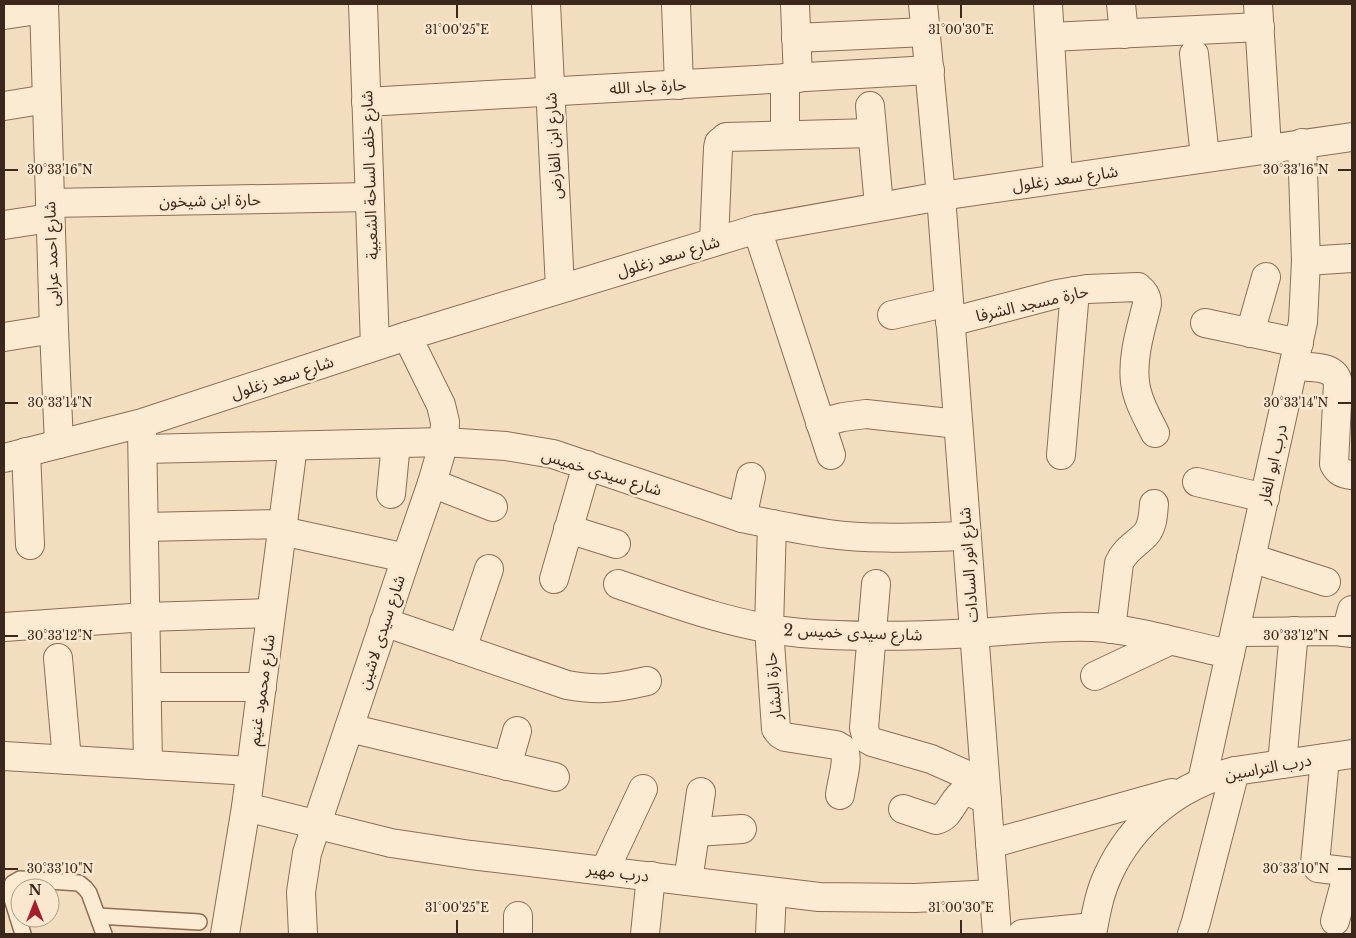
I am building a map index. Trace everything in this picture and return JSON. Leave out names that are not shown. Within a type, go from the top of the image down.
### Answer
[{"type":"street","name":"شارع خلف الساحة الشعبية","points":[[363,4],[375,346]]},
{"type":"street","name":"شارع ابن الفارض","points":[[546,4],[560,288]]},
{"type":"street","points":[[676,4],[678,85]]},
{"type":"street","points":[[785,135],[796,38],[795,4]]},
{"type":"street","name":"شارع انور السادات","points":[[923,4],[941,196],[997,934]]},
{"type":"street","points":[[1048,4],[1058,179]]},
{"type":"street","points":[[1121,4],[1124,34]]},
{"type":"street","points":[[4,16],[44,6]]},
{"type":"street","name":"شارع احمد عرابى","points":[[44,6],[59,444]]},
{"type":"street","points":[[1050,37],[1124,34],[1259,16],[1267,148]]},
{"type":"street","points":[[796,38],[926,32]]},
{"type":"street","points":[[1194,54],[1205,157]]},
{"type":"street","name":"حارة جاد الله","points":[[366,102],[930,70]]},
{"type":"street","points":[[4,106],[47,99]]},
{"type":"street","points":[[870,106],[879,206]]},
{"type":"street","points":[[714,242],[719,143],[726,138],[730,136],[872,133]]},
{"type":"street","name":"شارع سعد زغلول","points":[[15,455],[59,444],[142,436],[375,346],[757,229],[941,196],[1352,137]]},
{"type":"street","name":"درب ابو الغار","points":[[1193,786],[1233,643],[1303,322],[1336,260],[1302,143]]},
{"type":"street","name":"حارة ابن شيخون","points":[[4,225],[50,211],[369,197]]},
{"type":"street","points":[[757,229],[830,455]]},
{"type":"street","points":[[1250,333],[1266,277]]},
{"type":"street","name":"حارة مسجد الشرفا","points":[[892,315],[950,312],[1076,291],[1138,287],[1147,297],[1147,304],[1137,349],[1135,382],[1140,402],[1155,434]]},
{"type":"street","points":[[1061,455],[1076,291]]},
{"type":"street","points":[[1205,323],[1250,333],[1332,371],[1337,376],[1334,464],[1342,473],[1352,475]]},
{"type":"street","points":[[4,337],[54,329]]},
{"type":"street","name":"شارع سيدى لاشين","points":[[303,934],[301,892],[307,853],[432,483],[444,442],[445,422],[441,405],[408,336]]},
{"type":"street","points":[[820,423],[866,414],[958,424]]},
{"type":"street","points":[[142,436],[148,765]]},
{"type":"street","name":"شارع سيدى خميس","points":[[142,436],[293,446],[444,442],[506,446],[553,454],[742,518],[772,524],[830,534],[895,538],[966,536]]},
{"type":"street","points":[[391,494],[396,443]]},
{"type":"street","name":"شارع محمود غنيم","points":[[225,934],[246,808],[293,446]]},
{"type":"street","points":[[15,455],[30,545]]},
{"type":"street","points":[[554,579],[587,465]]},
{"type":"street","points":[[742,518],[751,477]]},
{"type":"street","points":[[1197,482],[1265,498]]},
{"type":"street","points":[[432,483],[494,507]]},
{"type":"street","points":[[1111,629],[1119,563],[1123,553],[1146,534],[1152,519],[1154,504]]},
{"type":"street","name":"حارة البشار","points":[[772,524],[769,628],[776,729],[785,738],[836,745],[842,748],[846,760],[840,795]]},
{"type":"street","points":[[144,527],[282,527],[406,558]]},
{"type":"street","points":[[568,529],[616,544]]},
{"type":"street","points":[[1252,558],[1326,582]]},
{"type":"street","points":[[462,649],[490,569]]},
{"type":"street","name":"شارع سيدى خميس 2","points":[[618,584],[695,610],[746,624],[802,633],[872,636],[1092,627],[1169,641],[1233,643],[1294,631],[1350,625]]},
{"type":"street","points":[[876,584],[864,728],[867,739],[931,759],[986,792]]},
{"type":"street","points":[[4,628],[146,617],[271,613]]},
{"type":"street","points":[[384,622],[552,680],[582,688],[614,689],[647,681]]},
{"type":"street","points":[[1282,764],[1294,631]]},
{"type":"street","points":[[1095,676],[1169,641]]},
{"type":"street","points":[[58,658],[67,760]]},
{"type":"street","points":[[147,687],[262,687]]},
{"type":"street","points":[[349,728],[555,777]]},
{"type":"street","points":[[507,766],[517,731]]},
{"type":"street","name":"درب التراسين","points":[[1092,931],[1099,899],[1107,875],[1119,854],[1133,834],[1150,816],[1193,786],[1235,771],[1325,758],[1352,752]]},
{"type":"street","points":[[4,756],[250,771]]},
{"type":"street","points":[[1325,758],[1315,864],[1318,868],[1350,872],[1334,921]]},
{"type":"street","points":[[1192,934],[1235,771]]},
{"type":"street","points":[[990,844],[1193,786]]},
{"type":"street","points":[[605,870],[643,789]]},
{"type":"street","points":[[688,881],[701,792]]},
{"type":"street","points":[[903,809],[932,819],[939,819],[946,815],[959,795],[964,792],[986,792]]},
{"type":"street","name":"درب مهير","points":[[246,808],[392,843],[471,855],[772,892],[829,897],[916,898],[994,894]]},
{"type":"street","points":[[696,832],[742,829]]},
{"type":"street","points":[[645,934],[651,876]]},
{"type":"street","points":[[770,934],[772,892]]},
{"type":"street","points":[[1022,934],[1092,931]]},
{"type":"lane","points":[[23,934],[9,889],[13,882],[20,879],[79,883],[89,893],[104,934]]},
{"type":"lane","points":[[98,916],[199,922]]}]
